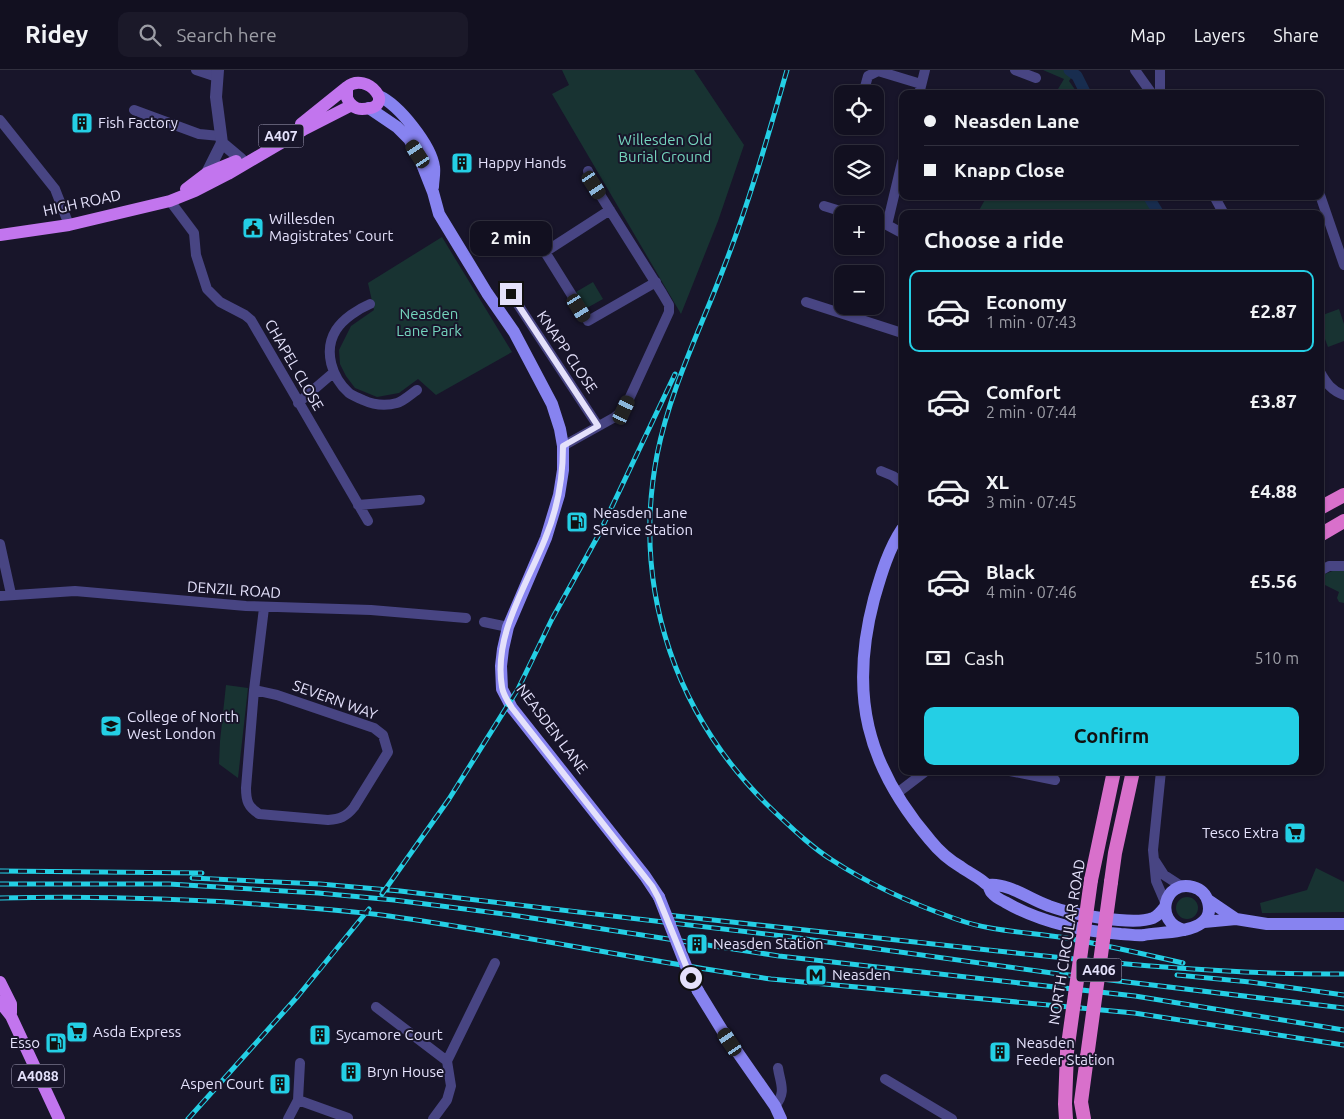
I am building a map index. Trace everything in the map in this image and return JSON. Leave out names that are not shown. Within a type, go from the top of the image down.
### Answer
[{"type":"highway","points":[[1324,506],[1344,495]]},
{"type":"highway","points":[[1324,533],[1344,521]]},
{"type":"highway","name":"NORTH CIRCULAR ROAD","points":[[1066,1119],[1067,1052],[1091,880],[1113,775]]},
{"type":"highway","name":"A406","points":[[1084,1119],[1082,1102],[1087,1058],[1115,853],[1132,775]]},
{"type":"main road","points":[[373,74],[379,88],[379,96],[377,101],[369,108],[360,109],[352,105],[347,98],[352,78],[373,74]]},
{"type":"main road","name":"HIGH ROAD","points":[[0,235],[69,225],[170,201],[195,191],[240,159],[300,124],[352,78]]},
{"type":"main road","name":"NEASDEN LANE","points":[[379,96],[387,100],[409,121],[425,144],[434,167],[433,192]]},
{"type":"main road","name":"HIGH ROAD","points":[[170,201],[207,173],[226,170],[352,105]]},
{"type":"main road","name":"NEASDEN LANE","points":[[369,108],[397,127],[409,139],[418,154],[433,192],[438,214],[487,293],[514,332],[552,404],[563,446],[560,495],[546,538],[508,627],[501,666],[502,689],[512,708],[645,876],[658,897],[698,991],[722,1030],[775,1106],[781,1119]]},
{"type":"main road","points":[[899,534],[882,571],[866,630],[862,666],[863,695],[872,740],[882,767],[896,794],[918,826],[941,851],[959,866],[988,885],[992,893],[1013,906],[1047,920],[1097,932],[1141,935],[1192,929],[1204,922],[1236,919],[1267,924],[1344,924]]},
{"type":"main road","points":[[988,885],[998,884],[1051,907],[1104,918],[1132,920],[1154,918],[1165,905],[1171,892],[1181,886],[1195,887],[1203,892],[1208,900],[1236,919]]},
{"type":"main road","points":[[1204,922],[1208,912],[1208,900]]},
{"type":"main road","points":[[1165,905],[1170,922],[1184,930]]},
{"type":"main road","name":"A4088","points":[[0,982],[11,1004],[11,1016]]},
{"type":"main road","name":"A4088","points":[[0,1002],[11,1016],[59,1119]]},
{"type":"street","points":[[196,70],[218,73],[216,97],[226,170]]},
{"type":"street","points":[[866,85],[868,76],[878,71],[920,89],[925,70]]},
{"type":"street","points":[[1015,70],[1036,78]]},
{"type":"street","points":[[1135,70],[1149,90]]},
{"type":"street","points":[[1160,70],[1160,90]]},
{"type":"street","points":[[134,110],[199,134],[221,139],[240,159]]},
{"type":"street","points":[[0,120],[55,189],[69,225]]},
{"type":"street","points":[[207,173],[221,139]]},
{"type":"street","points":[[563,446],[624,410],[669,312],[669,305],[656,282],[594,185],[588,171]]},
{"type":"street","points":[[887,225],[899,175]]},
{"type":"street","points":[[1322,200],[1344,265]]},
{"type":"street","name":"CHAPEL CLOSE","points":[[170,201],[194,233],[196,255],[207,289],[220,302],[251,320],[368,521]]},
{"type":"street","points":[[824,206],[834,209]]},
{"type":"street","points":[[610,210],[545,252],[588,322],[656,282]]},
{"type":"street","points":[[884,224],[899,231]]},
{"type":"street","name":"KNAPP CLOSE","points":[[511,294],[598,426]]},
{"type":"street","points":[[806,302],[899,332]]},
{"type":"street","points":[[370,304],[350,316],[336,330],[331,344],[330,360],[333,373],[350,394],[375,404],[400,403],[417,390]]},
{"type":"street","points":[[298,402],[333,373]]},
{"type":"street","points":[[1324,379],[1335,392],[1344,395]]},
{"type":"street","points":[[881,471],[899,481]]},
{"type":"street","points":[[358,504],[420,500]]},
{"type":"street","points":[[0,544],[11,594]]},
{"type":"street","points":[[1324,569],[1329,566],[1344,566]]},
{"type":"street","name":"DENZIL ROAD","points":[[0,596],[75,591],[264,608],[371,610],[466,618]]},
{"type":"street","points":[[254,690],[264,608]]},
{"type":"street","points":[[484,622],[508,627]]},
{"type":"street","name":"SEVERN WAY","points":[[254,690],[277,695],[374,728],[383,735],[388,752],[354,807],[347,815],[339,820],[328,820],[259,814],[250,808],[246,800],[246,788],[254,690]]},
{"type":"street","points":[[896,794],[921,775]]},
{"type":"street","points":[[1030,775],[1054,780]]},
{"type":"street","points":[[1160,775],[1153,858],[1156,881],[1165,905]]},
{"type":"street","points":[[1153,858],[1164,874],[1181,886]]},
{"type":"street","points":[[434,1119],[447,1100],[451,1086],[447,1060],[495,962]]},
{"type":"street","points":[[376,1006],[447,1060]]},
{"type":"street","points":[[288,1119],[298,1100],[300,1063]]},
{"type":"street","points":[[775,1106],[780,1100],[782,1093],[782,1082],[778,1068]]},
{"type":"street","points":[[885,1079],[952,1119]]},
{"type":"street","points":[[298,1100],[348,1118]]},
{"type":"green space","name":"Willesden Old Burial Ground","points":[[562,70],[694,70],[744,145],[718,221],[681,314],[552,94],[569,85]]},
{"type":"green space","points":[[1043,70],[1077,70],[1069,81],[1075,90],[1057,90],[1064,79]]},
{"type":"green space","points":[[985,200],[1146,200],[1152,210],[979,210]]},
{"type":"green space","name":"Neasden Lane Park","points":[[442,237],[512,352],[436,395],[418,379],[399,393],[377,397],[355,388],[340,364],[339,350],[351,326],[374,310],[368,283]]},
{"type":"green space","points":[[593,282],[603,299],[585,309],[576,292]]},
{"type":"green space","points":[[1339,309],[1344,324],[1344,341],[1328,347],[1324,336],[1324,315]]},
{"type":"green space","points":[[1335,570],[1344,570],[1344,603],[1339,602],[1337,598],[1339,592],[1324,584],[1324,574]]},
{"type":"green space","points":[[226,685],[248,688],[238,778],[219,764]]},
{"type":"green space","points":[[1316,868],[1344,882],[1344,912],[1262,913],[1260,903],[1307,890]]},
{"type":"green space","points":[[1187,897],[1195,900],[1198,908],[1195,916],[1187,919],[1179,916],[1176,908],[1179,900]]},
{"type":"waterway","points":[[1069,70],[1077,76],[1084,90]]},
{"type":"waterway","points":[[1150,200],[1157,210]]},
{"type":"railway","points":[[787,70],[742,218],[678,383],[657,455],[651,506],[651,556],[657,605],[670,652],[689,697],[713,739],[743,779],[805,840],[861,878],[940,913],[983,927],[1081,941],[1183,963]]},
{"type":"railway","points":[[382,894],[449,799],[518,689],[552,619],[598,536],[675,374]]},
{"type":"railway","points":[[0,871],[202,873]]},
{"type":"railway","points":[[192,878],[320,884],[400,891],[791,937],[1052,973],[1344,1008]]},
{"type":"railway","points":[[0,884],[169,884],[318,893],[394,900],[512,915],[779,956],[1135,996],[1344,1030]]},
{"type":"railway","points":[[0,898],[97,897],[161,899],[356,912],[437,923],[771,979],[1134,1013],[1344,1045]]},
{"type":"railway","points":[[188,1119],[298,996],[369,909]]},
{"type":"railway","points":[[667,915],[1115,963],[1207,970],[1344,974]]},
{"type":"railway","points":[[1177,975],[1250,982],[1344,995]]},
{"type":"place","name":"Fish Factory","points":[[82,123]]},
{"type":"place","name":"Happy Hands","points":[[462,163]]},
{"type":"place","name":"Willesden Magistrates' Court","points":[[253,228]]},
{"type":"place","name":"Neasden Lane Service Station","points":[[577,522]]},
{"type":"place","name":"College of North West London","points":[[111,726]]},
{"type":"place","name":"Tesco Extra","points":[[1295,833]]},
{"type":"place","name":"Neasden Station","points":[[697,944]]},
{"type":"place","name":"Neasden","points":[[816,975]]},
{"type":"place","name":"Asda Express","points":[[77,1032]]},
{"type":"place","name":"Sycamore Court","points":[[320,1035]]},
{"type":"place","name":"Esso","points":[[56,1043]]},
{"type":"place","name":"Neasden Feeder Station","points":[[1000,1052]]},
{"type":"place","name":"Bryn House","points":[[351,1072]]},
{"type":"place","name":"Aspen Court","points":[[280,1084]]},
{"type":"route","points":[[511,294],[598,426],[563,446],[560,495],[546,538],[508,627],[501,666],[502,689],[512,708],[652,886],[691,978]]}]
